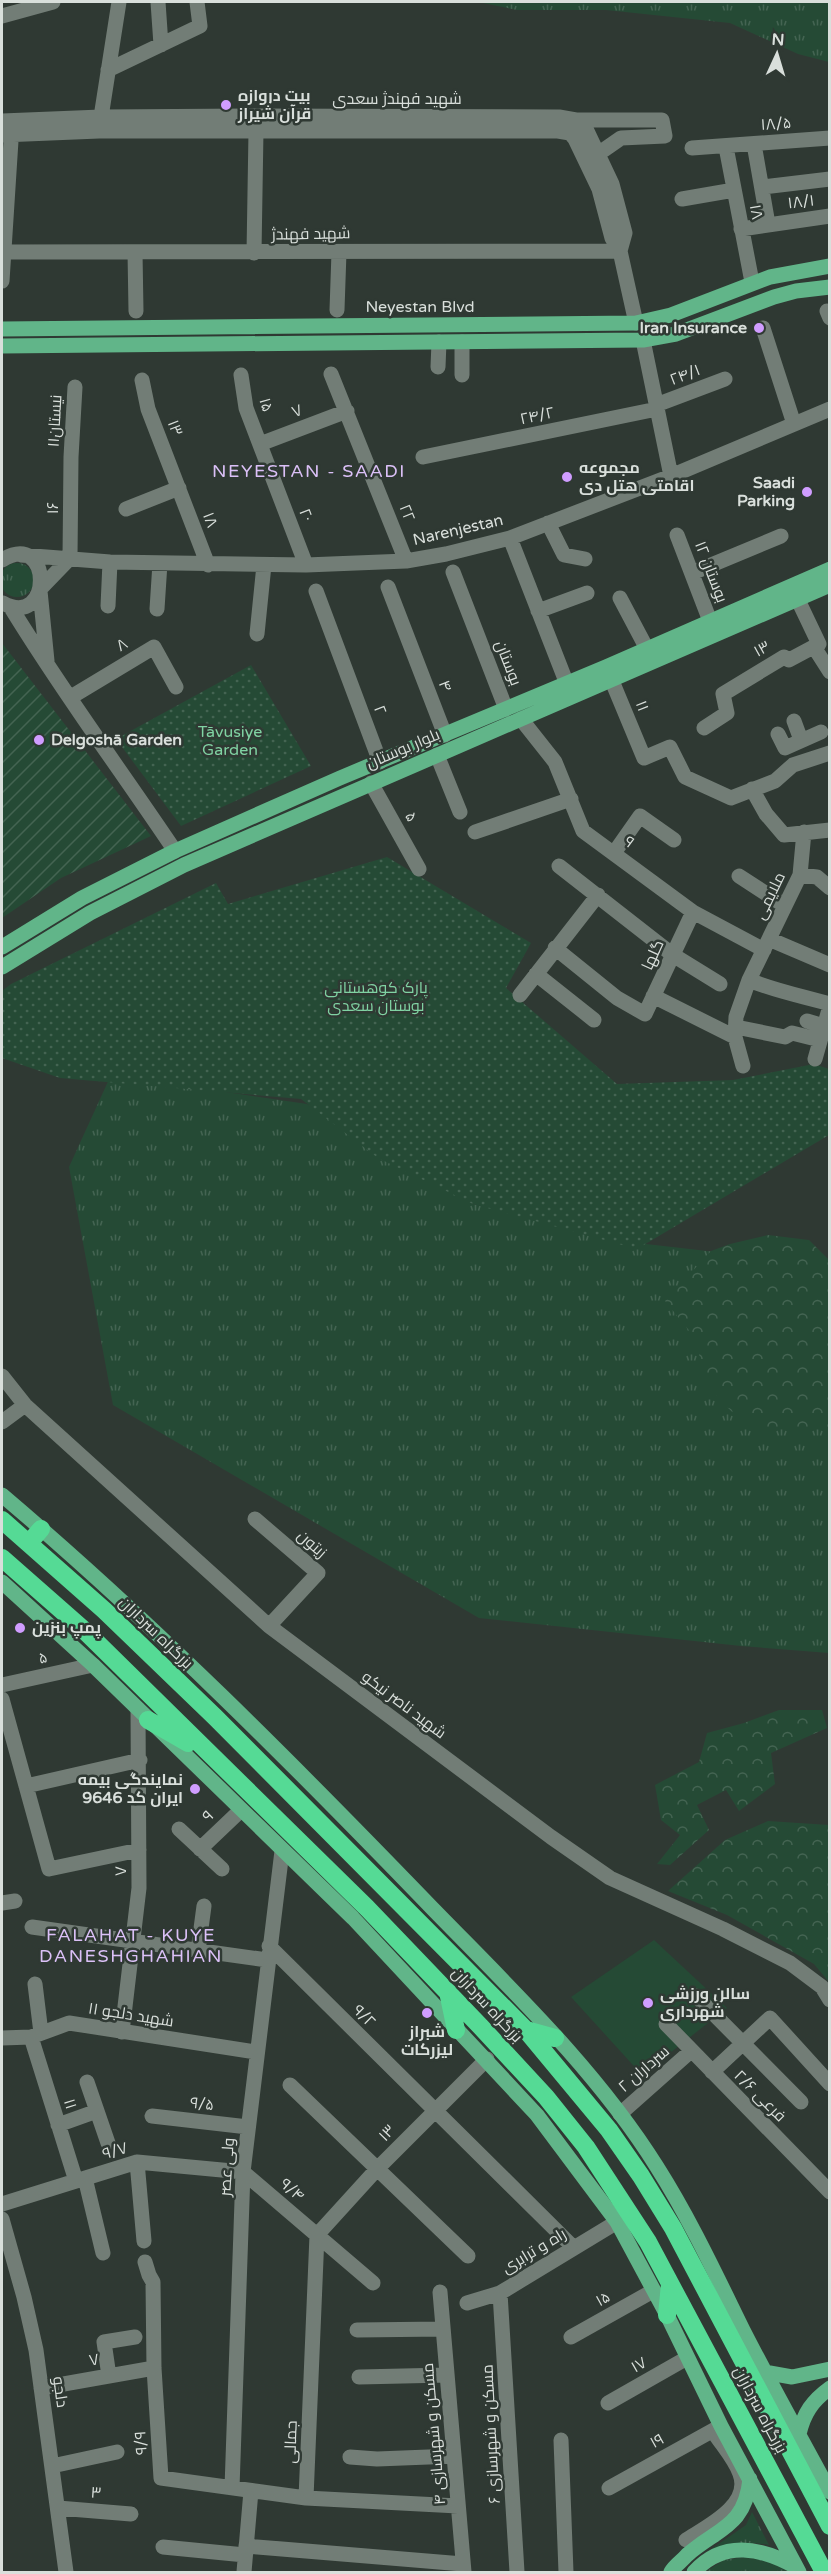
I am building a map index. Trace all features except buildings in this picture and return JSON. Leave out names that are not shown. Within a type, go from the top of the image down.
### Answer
[{"type":"highway","name":"بزرگراه سرداران","points":[[2,1520],[215,1717],[388,1889],[526,2030],[609,2130],[673,2228],[830,2526]]},
{"type":"highway","points":[[29,1543],[41,1528]]},
{"type":"highway","name":"بزرگراه سرداران","points":[[2,1558],[85,1631],[367,1908],[546,2097],[586,2147],[642,2232],[824,2572]]},
{"type":"highway","points":[[143,1715],[209,1755]]},
{"type":"highway","points":[[367,1908],[388,1889]]},
{"type":"highway","points":[[448,1992],[456,2030]]},
{"type":"highway","points":[[526,2030],[555,2038]]},
{"type":"highway","points":[[667,2315],[670,2284]]},
{"type":"main road","name":"Neyestan Blvd","points":[[2,329],[636,323],[671,315],[752,282],[793,271],[830,266]]},
{"type":"main road","points":[[2,346],[643,340],[676,334],[774,297],[796,291],[830,287]]},
{"type":"main road","name":"بلوار بوستان","points":[[2,947],[82,898],[175,851],[340,778],[567,684],[610,674],[647,649],[830,569]]},
{"type":"main road","name":"بلوار بوستان","points":[[3,963],[184,865],[521,719],[610,674],[798,600],[830,585]]},
{"type":"main road","points":[[340,778],[348,792]]},
{"type":"main road","points":[[175,851],[184,865]]},
{"type":"main road","points":[[2,1495],[41,1528],[228,1703],[401,1876],[555,2038],[620,2114],[657,2166],[688,2220],[764,2372],[830,2493]]},
{"type":"main road","points":[[2,1582],[93,1665],[353,1918],[537,2115],[616,2222],[667,2315],[717,2428],[750,2479],[798,2570]]},
{"type":"main road","points":[[657,2201],[688,2220]]},
{"type":"main road","points":[[764,2372],[792,2377],[830,2370]]},
{"type":"main road","points":[[799,2434],[804,2416],[814,2400],[830,2388]]},
{"type":"main road","points":[[671,2572],[690,2553],[732,2523],[742,2510],[748,2495],[750,2479]]},
{"type":"main road","points":[[694,2572],[701,2565],[719,2555],[739,2548],[778,2557],[798,2570]]},
{"type":"street","points":[[2,16],[53,2]]},
{"type":"street","points":[[101,117],[119,2]]},
{"type":"street","points":[[158,2],[161,45]]},
{"type":"street","points":[[108,70],[200,26],[196,2]]},
{"type":"street","name":"شهید فهندژ سعدی","points":[[7,128],[101,117],[559,117],[576,120],[587,130],[612,184],[625,233],[620,251]]},
{"type":"street","points":[[576,120],[662,120],[665,136],[621,138],[598,154]]},
{"type":"street","points":[[2,281],[7,128]]},
{"type":"street","name":"شهید فهندژ سعدی","points":[[7,128],[99,131],[558,131],[570,133],[599,189],[612,238],[620,251],[636,323]]},
{"type":"street","points":[[254,253],[256,131]]},
{"type":"street","name":"۱۸/۵","points":[[692,148],[830,138]]},
{"type":"street","points":[[754,144],[768,224]]},
{"type":"street","name":"۱۸","points":[[726,147],[752,282]]},
{"type":"street","points":[[763,187],[830,179]]},
{"type":"street","points":[[682,199],[734,190]]},
{"type":"street","name":"۱۸/۱","points":[[741,230],[830,216]]},
{"type":"street","name":"شهید فهندژ","points":[[3,252],[620,251]]},
{"type":"street","points":[[135,252],[136,311]]},
{"type":"street","points":[[337,310],[339,252]]},
{"type":"street","points":[[763,328],[794,424]]},
{"type":"street","points":[[643,340],[671,476]]},
{"type":"street","points":[[438,367],[439,342]]},
{"type":"street","points":[[462,342],[462,375]]},
{"type":"street","points":[[332,374],[347,411]]},
{"type":"street","name":"۱۵","points":[[241,375],[246,408],[260,444]]},
{"type":"street","name":"۲۴/۱","points":[[657,407],[726,379]]},
{"type":"street","name":"۱۳","points":[[142,380],[148,409],[179,488]]},
{"type":"street","name":"۱۱نیستان","points":[[71,457],[75,387]]},
{"type":"street","name":"۲۴/۲","points":[[423,458],[657,407]]},
{"type":"street","name":"Narenjestan","points":[[9,556],[208,565],[306,566],[406,561],[510,538],[671,476],[830,409]]},
{"type":"street","name":"۷","points":[[260,444],[347,411]]},
{"type":"street","name":"۲۲","points":[[347,411],[406,561]]},
{"type":"street","name":"۲۰","points":[[260,444],[306,566]]},
{"type":"street","name":"۱۶","points":[[70,558],[71,457]]},
{"type":"street","points":[[126,509],[179,488]]},
{"type":"street","name":"۱۸","points":[[179,488],[208,565]]},
{"type":"street","points":[[548,523],[564,555],[585,559]]},
{"type":"street","name":"بوستان ۱۲","points":[[677,535],[710,621]]},
{"type":"street","points":[[692,573],[781,536]]},
{"type":"street","points":[[510,538],[567,684]]},
{"type":"street","points":[[9,556],[36,563],[40,570],[47,668]]},
{"type":"street","points":[[5,605],[28,604],[70,558]]},
{"type":"street","points":[[108,606],[110,562]]},
{"type":"street","points":[[157,609],[160,563]]},
{"type":"street","points":[[257,634],[264,565]]},
{"type":"street","name":"بوستان","points":[[453,572],[506,709]]},
{"type":"street","name":"۴","points":[[388,587],[445,735]]},
{"type":"street","name":"۲","points":[[316,591],[380,762]]},
{"type":"street","points":[[538,611],[587,593]]},
{"type":"street","points":[[620,598],[647,649]]},
{"type":"street","points":[[798,600],[819,644],[814,647],[830,672]]},
{"type":"street","points":[[5,605],[175,851]]},
{"type":"street","name":"۸","points":[[71,698],[154,647],[176,687]]},
{"type":"street","name":"۱۳","points":[[704,728],[727,713],[723,694],[784,657],[789,660],[814,647]]},
{"type":"street","name":"۱۱","points":[[610,674],[644,758],[670,747],[686,777],[730,798],[752,789]]},
{"type":"street","name":"۹","points":[[521,719],[555,762],[583,831],[693,912],[766,944]]},
{"type":"street","points":[[794,721],[801,740]]},
{"type":"street","points":[[778,734],[785,748],[819,728],[830,752],[793,765],[775,781],[752,789],[766,814],[784,835],[830,830]]},
{"type":"street","points":[[437,755],[460,812]]},
{"type":"street","name":"۵","points":[[371,783],[419,869]]},
{"type":"street","points":[[475,832],[571,799]]},
{"type":"street","points":[[614,853],[640,816],[674,840]]},
{"type":"street","name":"ملایمی","points":[[735,1032],[736,1017],[749,980],[800,875],[804,832]]},
{"type":"street","points":[[559,866],[598,894],[673,955],[720,984]]},
{"type":"street","points":[[800,875],[818,877],[830,888]]},
{"type":"street","points":[[740,876],[785,906]]},
{"type":"street","points":[[520,994],[598,894]]},
{"type":"street","name":"گلها","points":[[555,948],[616,998],[645,1014],[693,912]]},
{"type":"street","name":"ملایمی","points":[[766,944],[830,965]]},
{"type":"street","points":[[536,974],[594,1020]]},
{"type":"street","points":[[749,980],[779,992],[830,1005],[816,1059]]},
{"type":"street","points":[[653,996],[735,1032],[785,1037],[792,1033],[822,1033]]},
{"type":"street","points":[[807,1021],[822,1033]]},
{"type":"street","points":[[735,1032],[743,1066]]},
{"type":"street","name":"شهید ناصر نیکو","points":[[2,1376],[25,1405],[268,1626],[551,1837],[610,1878],[723,1929],[789,1963],[822,1987],[830,2000]]},
{"type":"street","points":[[2,1422],[25,1405]]},
{"type":"street","name":"زیتون","points":[[255,1519],[318,1573],[268,1626]]},
{"type":"street","name":"۵","points":[[2,1685],[93,1665]]},
{"type":"street","points":[[2,1698],[49,1869],[139,1851]]},
{"type":"street","name":"۷","points":[[122,2032],[139,1888],[140,1760],[143,1715]]},
{"type":"street","points":[[26,1786],[140,1760]]},
{"type":"street","name":"۹","points":[[200,1849],[241,1810]]},
{"type":"street","points":[[179,1828],[222,1869]]},
{"type":"street","name":"ولی عصر","points":[[232,2488],[243,2172],[282,1851]]},
{"type":"street","points":[[198,1951],[204,1906]]},
{"type":"street","points":[[32,1927],[198,1951],[268,1953]]},
{"type":"street","name":"۹/۲","points":[[268,1953],[573,2248]]},
{"type":"street","name":"۱۱","points":[[35,1984],[36,2035],[58,2125],[81,2180]]},
{"type":"street","points":[[696,1996],[801,2102]]},
{"type":"street","points":[[712,2072],[770,2018],[830,2084]]},
{"type":"street","name":"شهید دلجو ۱۱","points":[[2,2038],[36,2035],[69,2023],[256,2052]]},
{"type":"street","name":"فرعی ۲/۶","points":[[666,2024],[830,2192]]},
{"type":"street","name":"سرداران ۲","points":[[620,2114],[691,2051]]},
{"type":"street","name":"۱۳","points":[[317,2235],[433,2111],[487,2059]]},
{"type":"street","points":[[87,2082],[108,2143]]},
{"type":"street","points":[[290,2085],[468,2256]]},
{"type":"street","points":[[58,2125],[97,2111]]},
{"type":"street","name":"۹/۵","points":[[152,2116],[248,2127]]},
{"type":"street","points":[[137,2162],[144,2241]]},
{"type":"street","name":"۹/۷","points":[[2,2204],[137,2162],[243,2172]]},
{"type":"street","name":"۹/۴","points":[[243,2172],[373,2283]]},
{"type":"street","points":[[81,2180],[103,2253]]},
{"type":"street","name":"دلجو","points":[[2,2219],[24,2297],[41,2388],[66,2572]]},
{"type":"street","name":"راه و ترابری","points":[[467,2303],[500,2293],[616,2222]]},
{"type":"street","name":"جمالی","points":[[306,2498],[317,2235]]},
{"type":"street","name":"۹/۹","points":[[145,2262],[148,2275],[153,2282],[154,2368],[161,2478],[306,2498]]},
{"type":"street","name":"۱۵","points":[[571,2337],[653,2291]]},
{"type":"street","name":"مسکن و شهرسازی ۴","points":[[440,2292],[463,2568]]},
{"type":"street","name":"مسکن و شهرسازی ۶","points":[[500,2293],[517,2572]]},
{"type":"street","points":[[357,2330],[443,2329]]},
{"type":"street","points":[[109,2376],[104,2342],[135,2337]]},
{"type":"street","name":"۱۷","points":[[608,2403],[687,2358]]},
{"type":"street","name":"۷","points":[[41,2388],[154,2368]]},
{"type":"street","points":[[359,2377],[447,2375]]},
{"type":"street","points":[[686,2540],[728,2512],[740,2494],[741,2475],[717,2428]]},
{"type":"street","name":"۱۹","points":[[609,2488],[717,2428]]},
{"type":"street","points":[[561,2440],[566,2572]]},
{"type":"street","points":[[52,2466],[117,2452]]},
{"type":"street","points":[[350,2457],[377,2459],[454,2456]]},
{"type":"street","points":[[244,2572],[251,2491]]},
{"type":"street","points":[[306,2498],[458,2506]]},
{"type":"street","name":"۳","points":[[58,2508],[131,2514]]},
{"type":"street","points":[[163,2547],[246,2551],[463,2568]]},
{"type":"green space","points":[[478,2],[829,2],[829,62],[798,54],[730,23],[606,10],[517,10]]},
{"type":"green space","points":[[17,563],[29,568],[34,580],[29,592],[17,597],[5,592],[0,580],[5,568]]},
{"type":"green space","name":"Delgoshā Garden","points":[[2,643],[151,836],[61,878],[2,918]]},
{"type":"green space","name":"Tāvusiye Garden","points":[[251,665],[311,766],[181,826],[116,739]]},
{"type":"green space","name":"پارک کوهستانی بوستان سعدی","points":[[387,857],[531,943],[506,988],[617,1084],[733,1080],[814,1064],[829,1069],[829,1135],[637,1249],[473,1204],[378,1158],[301,1099],[60,1078],[2,1058],[2,991],[11,984],[216,883],[228,904]]},
{"type":"green space","points":[[111,1075],[307,1104],[473,1204],[646,1244],[829,1265],[829,1653],[479,1618],[113,1405],[69,1167]]},
{"type":"green space","points":[[768,1235],[809,1240],[829,1260],[829,1429],[757,1427],[731,1411],[696,1374],[701,1345],[665,1301],[711,1251]]},
{"type":"green space","points":[[779,1710],[822,1710],[827,1728],[771,1753],[775,1784],[739,1811],[726,1790],[697,1805],[709,1830],[670,1865],[657,1864],[680,1835],[661,1820],[655,1785],[699,1762],[707,1733]]},
{"type":"green space","points":[[768,1821],[829,1825],[829,1982],[814,1964],[727,1915],[668,1891],[725,1840]]},
{"type":"green space","name":"سالن ورزشی شهرداری","points":[[654,1940],[727,2008],[642,2075],[571,1997]]},
{"type":"green space","points":[[752,2512],[769,2545],[740,2543],[710,2550],[746,2525]]},
{"type":"green space","points":[[745,2557],[767,2560],[790,2572],[705,2572],[724,2560]]},
{"type":"place","name":"بیت دروازه قرآن شیراز","points":[[226,105]]},
{"type":"place","name":"Iran Insurance","points":[[759,328]]},
{"type":"place","name":"مجموعه اقامتی هتل دی","points":[[567,477]]},
{"type":"place","name":"Saadi Parking","points":[[807,492]]},
{"type":"place","name":"Delgoshā Garden","points":[[39,740]]},
{"type":"place","name":"پمپ بنزین","points":[[20,1628]]},
{"type":"place","name":"نمایندگی بیمه ایران کد 9646","points":[[195,1789]]},
{"type":"place","name":"سالن ورزشی شهرداری","points":[[648,2003]]},
{"type":"place","name":"شبراز لیزرکات","points":[[427,2013]]},
{"type":"district","name":"NEYESTAN - SAADI","points":[[309,471]]},
{"type":"district","name":"FALAHAT - KUYE DANESHGHAHIAN","points":[[131,1945]]}]
